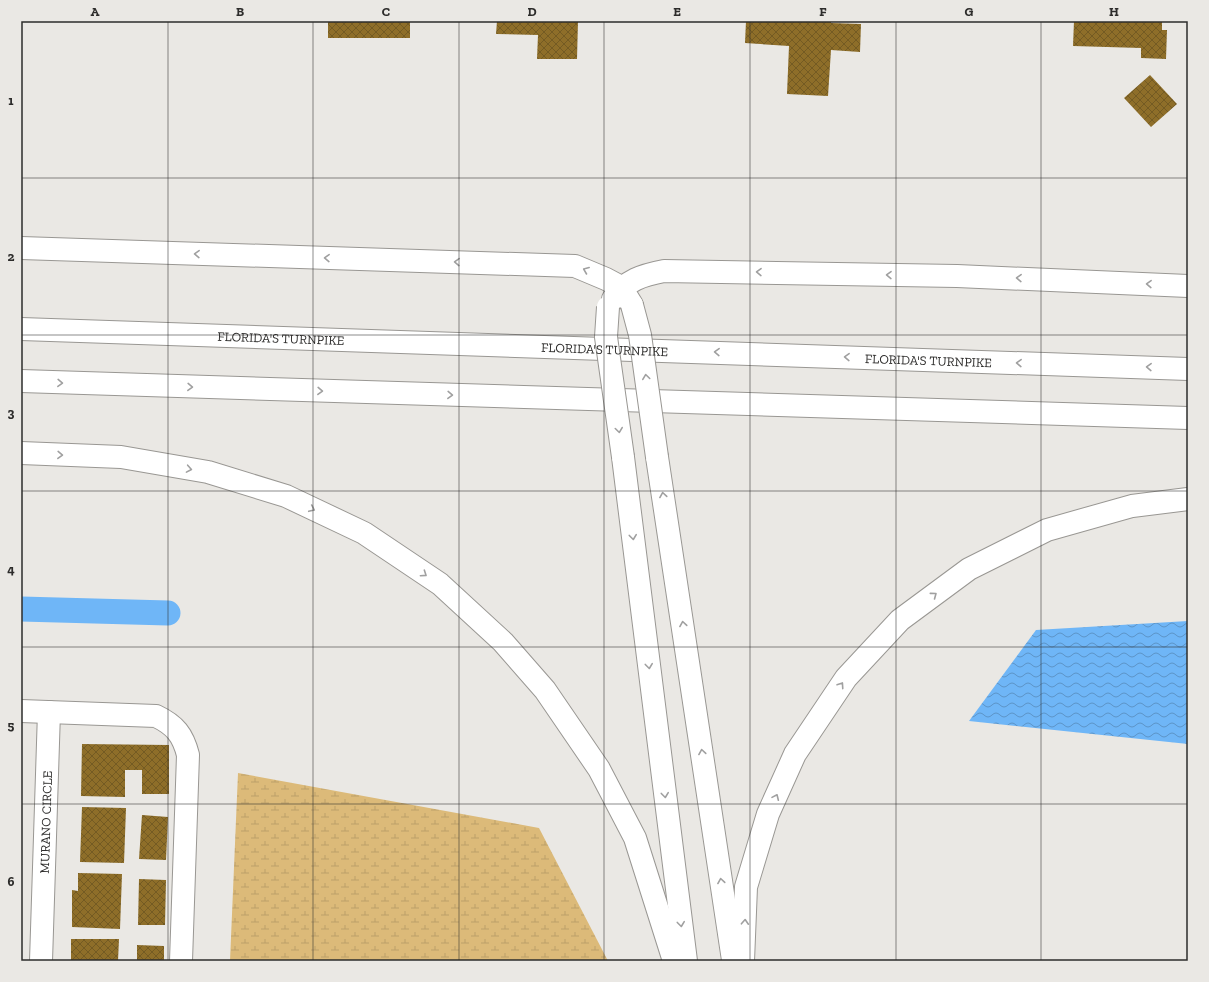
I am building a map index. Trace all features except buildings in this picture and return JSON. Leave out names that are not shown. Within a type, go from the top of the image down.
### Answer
[{"type":"main road","points":[[21,248],[575,266],[606,278],[621,287],[632,305],[640,335],[733,961]]},
{"type":"main road","points":[[686,961],[623,456],[606,337],[608,307],[621,287],[646,274],[664,271],[957,276],[1188,286]]},
{"type":"main road","name":"FLORIDA'S TURNPIKE","points":[[21,329],[1188,369]]},
{"type":"main road","points":[[21,381],[1188,418]]},
{"type":"main road","points":[[21,453],[121,457],[208,472],[286,496],[364,533],[440,584],[503,642],[545,690],[599,769],[635,838],[674,961]]},
{"type":"main road","points":[[743,961],[746,887],[768,814],[795,754],[846,678],[900,620],[969,569],[1047,530],[1132,506],[1188,499]]},
{"type":"main road","points":[[21,711],[156,716],[170,722],[177,729],[184,741],[188,755],[181,961]]},
{"type":"main road","name":"MURANO CIRCLE","points":[[41,961],[49,712]]},
{"type":"green space","points":[[238,773],[539,828],[608,961],[230,961]]},
{"type":"water","points":[[1188,621],[1188,744],[969,721],[1036,630]]},
{"type":"waterway","points":[[21,609],[168,613]]}]
